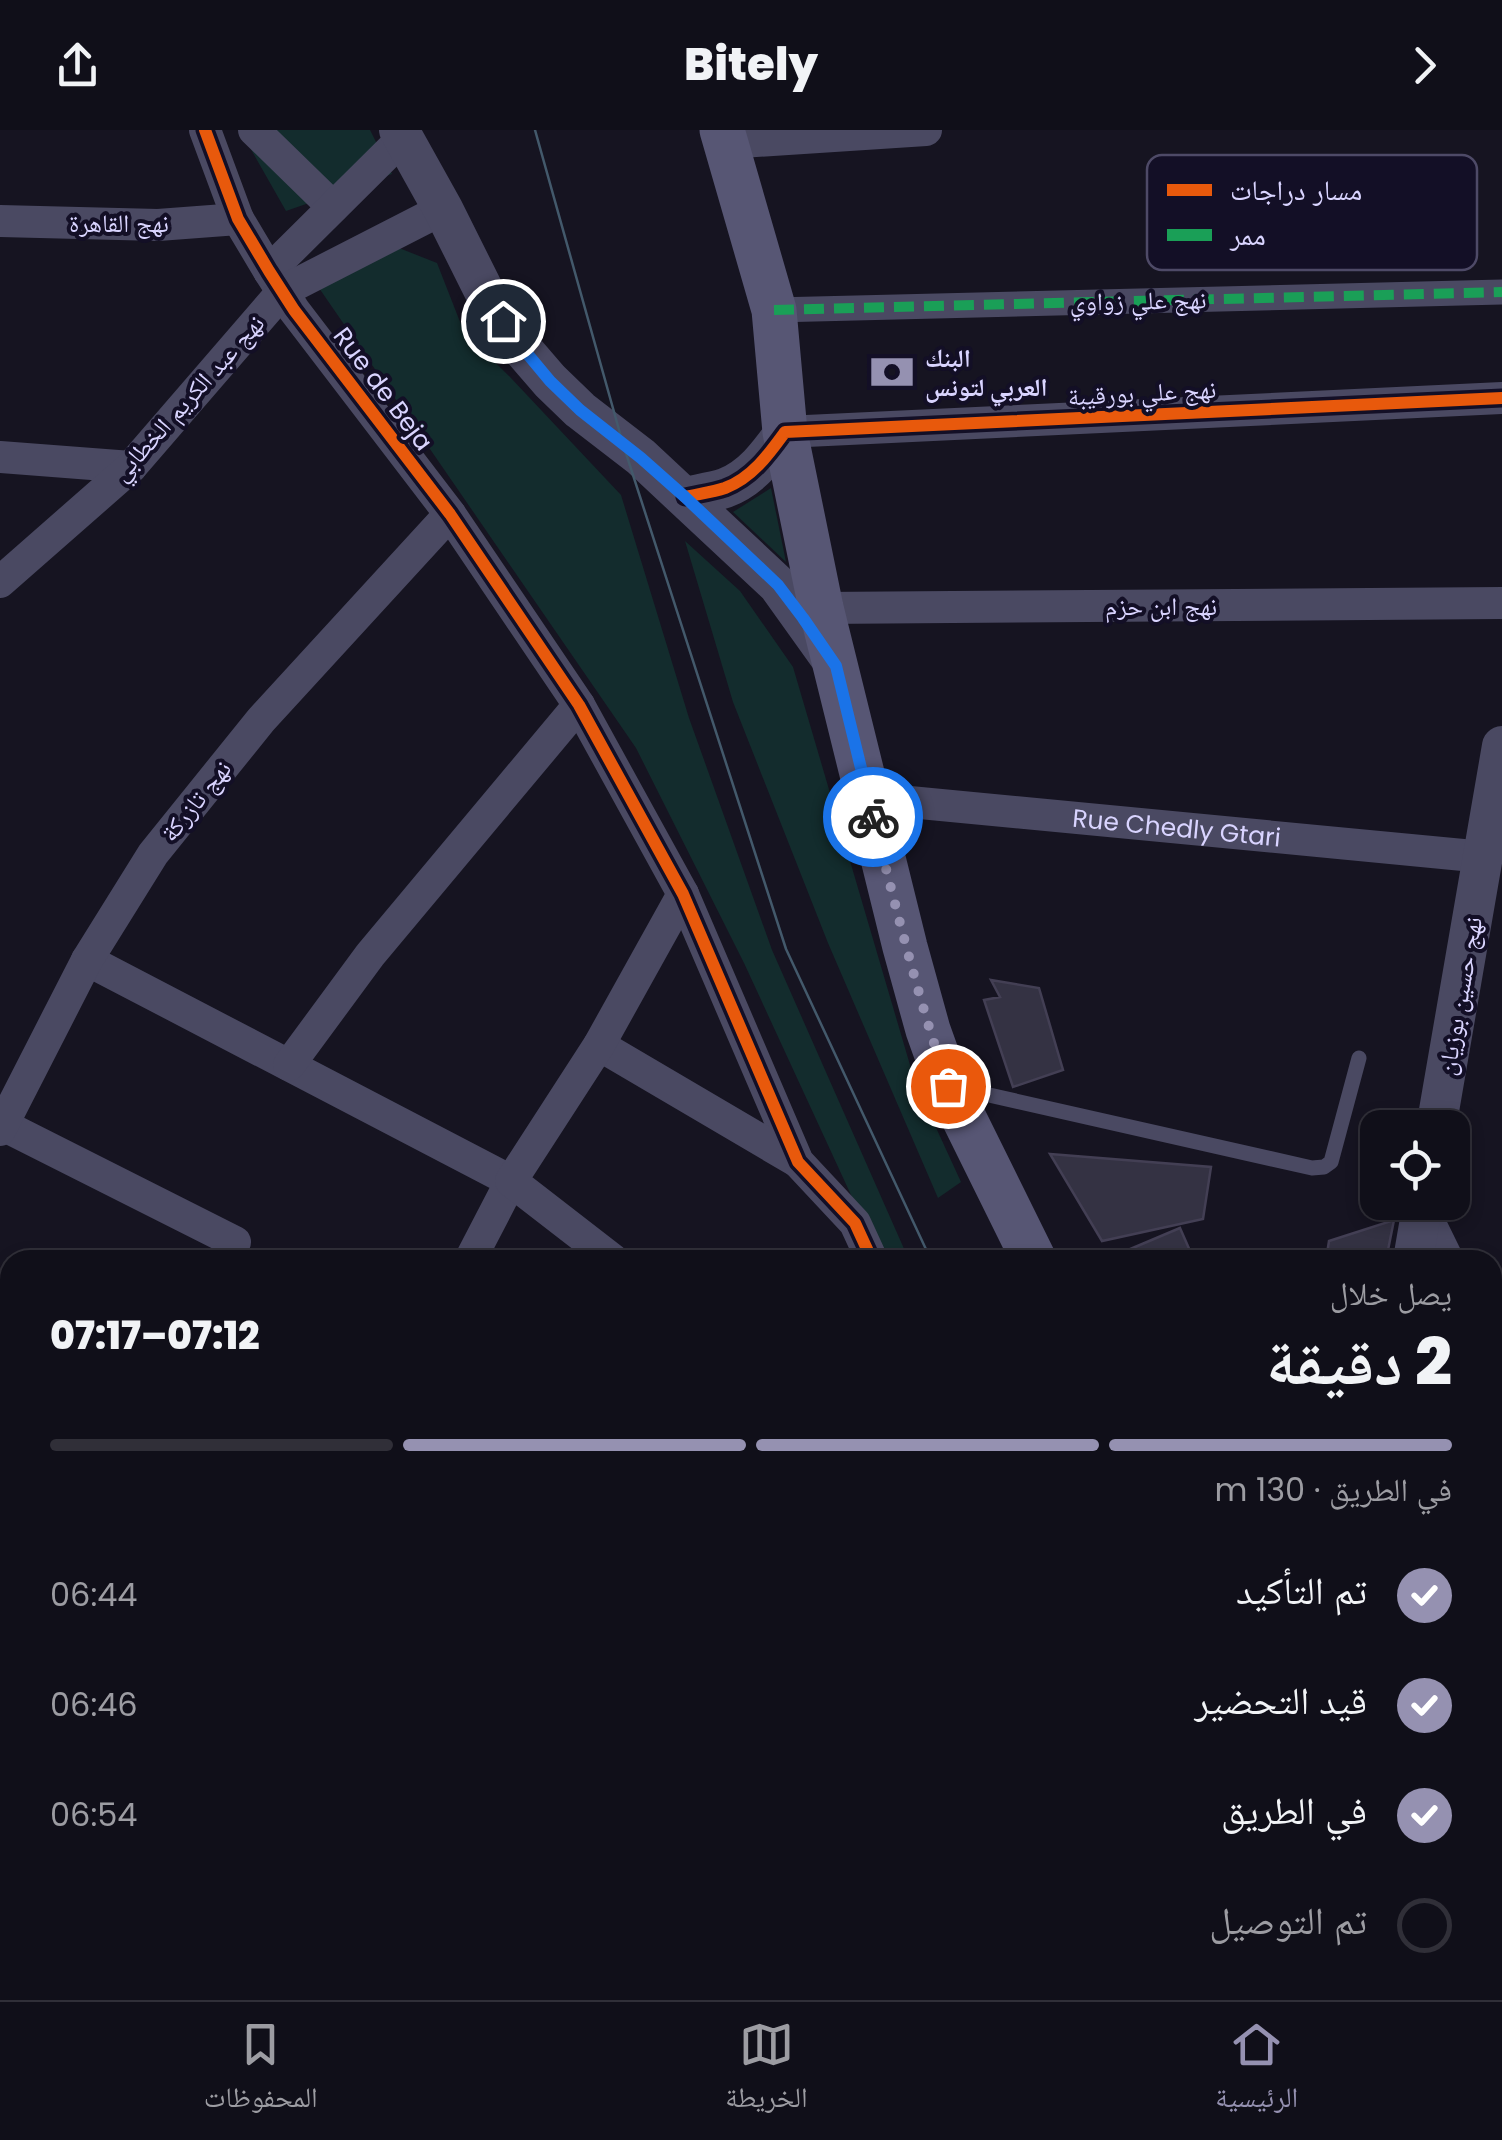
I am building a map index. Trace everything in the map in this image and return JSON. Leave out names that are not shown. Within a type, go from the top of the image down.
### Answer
[{"type":"main road","points":[[723,137],[774,310],[784,432],[821,608],[910,964],[948,1086],[1029,1250]]},
{"type":"street","name":"Rue de Beja","points":[[205,130],[238,219],[294,310],[450,514],[579,705],[683,894],[798,1162]]},
{"type":"street","points":[[254,130],[333,207]]},
{"type":"street","points":[[723,137],[926,130]]},
{"type":"street","points":[[401,134],[487,297],[520,345],[580,410],[641,458],[778,585],[836,666]]},
{"type":"street","name":"نهج عبد الكريم الخطابي","points":[[0,582],[131,466],[333,207],[401,134]]},
{"type":"street","points":[[276,281],[443,209]]},
{"type":"street","name":"نهج القاهرة","points":[[0,221],[158,225],[238,219]]},
{"type":"street","name":"نهج علي زواوي","points":[[774,310],[1502,292]]},
{"type":"street","name":"نهج علي بورقيبة","points":[[784,432],[1502,398]]},
{"type":"street","points":[[685,497],[726,488],[748,476],[784,432]]},
{"type":"street","points":[[0,457],[131,466]]},
{"type":"street","name":"نهج تازركة","points":[[1,1128],[87,960],[154,854],[261,720],[450,514]]},
{"type":"street","name":"نهج ابن حزم","points":[[821,608],[1502,603]]},
{"type":"street","points":[[289,1065],[370,955],[579,705]]},
{"type":"street","name":"نهج حسين بوزيان","points":[[1439,1110],[1502,746]]},
{"type":"street","name":"Rue Chedly Gtari","points":[[868,798],[1484,857]]},
{"type":"street","points":[[475,1250],[511,1181],[599,1046],[683,894]]},
{"type":"street","points":[[87,960],[511,1181],[600,1250]]},
{"type":"street","points":[[599,1046],[798,1162],[855,1223],[867,1250]]},
{"type":"street","points":[[1,1128],[235,1242]]},
{"type":"street","points":[[1415,1250],[1419,1220]]},
{"type":"street","points":[[1429,1220],[1443,1250]]},
{"type":"lane","points":[[948,1086],[1312,1168],[1330,1162],[1359,1058]]},
{"type":"green space","points":[[240,130],[370,130],[392,174],[286,211]]},
{"type":"green space","points":[[399,248],[437,263],[464,332],[621,495],[689,718],[772,950],[905,1250],[876,1250],[744,963],[636,748],[319,288]]},
{"type":"green space","points":[[771,488],[786,562],[733,512]]},
{"type":"green space","points":[[685,541],[740,591],[793,667],[915,1082],[961,1182],[938,1198],[828,943],[733,702]]},
{"type":"building","points":[[991,980],[1039,988],[1063,1070],[1013,1087],[984,1000],[1000,997]]},
{"type":"building","points":[[1050,1154],[1211,1167],[1203,1219],[1102,1241]]},
{"type":"building","points":[[1394,1220],[1388,1250],[1328,1250],[1329,1241]]},
{"type":"building","points":[[1180,1228],[1190,1250],[1128,1250]]},
{"type":"tram line","points":[[535,130],[623,444],[786,949],[926,1250]]},
{"type":"marked path","points":[[774,310],[1502,292]]},
{"type":"cycle path","points":[[205,130],[238,219],[294,310],[450,514],[579,705],[683,894],[798,1162],[855,1223],[867,1250]]},
{"type":"cycle path","points":[[685,497],[725,488],[744,478],[785,432],[1502,398]]},
{"type":"way so far","points":[[873,817],[928,1030],[948,1086]]},
{"type":"place","name":"البنك العربي لتونس","points":[[892,372]]},
{"type":"route","points":[[503,321],[550,381],[685,497],[778,585],[803,618],[836,666],[873,817]]}]
